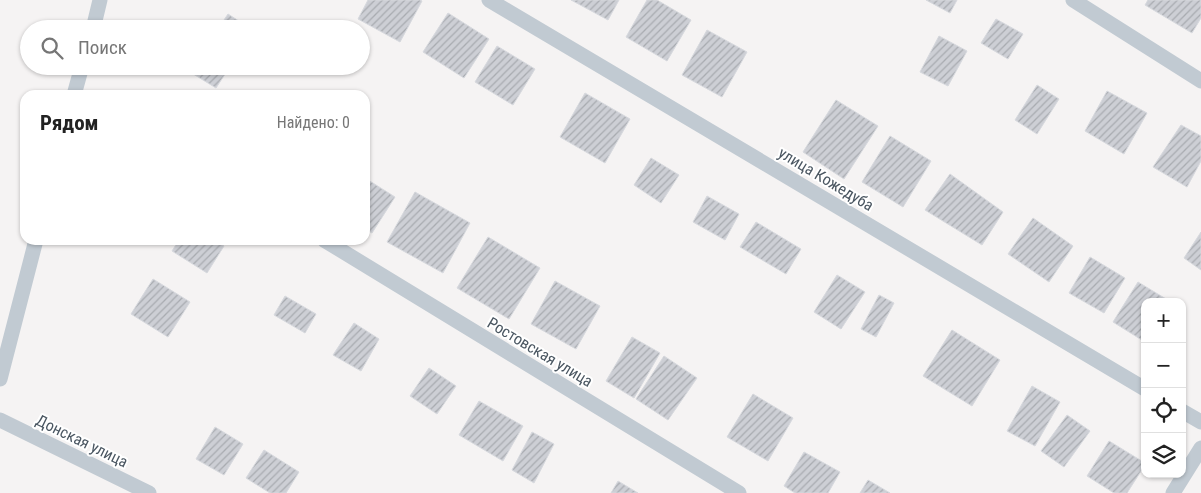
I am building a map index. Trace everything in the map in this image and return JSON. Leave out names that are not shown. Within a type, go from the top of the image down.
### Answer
[{"type":"street","points":[[94,20],[100,0]]},
{"type":"street","name":"улица Кожедуба","points":[[488,0],[1143,388]]},
{"type":"street","points":[[1073,0],[1201,81]]},
{"type":"street","points":[[79,90],[81,75]]},
{"type":"street","points":[[0,379],[35,245]]},
{"type":"street","name":"Ростовская улица","points":[[332,245],[739,493]]},
{"type":"street","points":[[1186,413],[1201,422]]},
{"type":"street","name":"Донская улица","points":[[0,420],[149,493]]},
{"type":"street","points":[[1173,493],[1201,448]]},
{"type":"building","points":[[368,0],[422,1],[400,42],[370,26],[370,20],[358,19]]},
{"type":"building","points":[[571,0],[619,0],[608,20]]},
{"type":"building","points":[[647,0],[657,0],[691,20],[667,61],[626,37]]},
{"type":"building","points":[[926,0],[957,0],[950,13]]},
{"type":"building","points":[[1148,0],[1201,0],[1201,18],[1192,33],[1145,5]]},
{"type":"building","points":[[448,13],[489,39],[464,78],[423,52]]},
{"type":"building","points":[[228,14],[237,20],[224,20]]},
{"type":"building","points":[[996,19],[1023,34],[1008,59],[981,43]]},
{"type":"building","points":[[707,30],[747,52],[722,97],[682,75]]},
{"type":"building","points":[[939,36],[967,51],[948,86],[920,72]]},
{"type":"building","points":[[497,46],[535,69],[513,105],[475,82]]},
{"type":"building","points":[[195,75],[224,75],[216,88]]},
{"type":"building","points":[[1037,85],[1059,99],[1037,134],[1015,120]]},
{"type":"building","points":[[1107,91],[1147,113],[1124,154],[1085,131]]},
{"type":"building","points":[[585,93],[630,119],[605,163],[560,137]]},
{"type":"building","points":[[836,100],[878,126],[844,179],[803,152]]},
{"type":"building","points":[[1181,125],[1201,136],[1201,161],[1187,187],[1153,167]]},
{"type":"building","points":[[890,136],[931,161],[903,207],[862,182]]},
{"type":"building","points":[[651,158],[679,175],[661,203],[634,185]]},
{"type":"building","points":[[950,174],[1003,212],[982,245],[925,210]]},
{"type":"building","points":[[370,181],[395,197],[372,233],[370,232]]},
{"type":"building","points":[[415,192],[470,223],[443,273],[387,242]]},
{"type":"building","points":[[707,196],[739,214],[725,240],[693,222]]},
{"type":"building","points":[[1033,218],[1073,246],[1049,282],[1008,254]]},
{"type":"building","points":[[756,222],[801,249],[786,274],[740,247]]},
{"type":"building","points":[[1201,232],[1201,270],[1184,258]]},
{"type":"building","points":[[488,237],[540,268],[509,319],[457,288]]},
{"type":"building","points":[[176,245],[224,246],[207,273],[172,251]]},
{"type":"building","points":[[1090,257],[1125,278],[1104,313],[1069,293]]},
{"type":"building","points":[[837,275],[865,292],[841,329],[814,312]]},
{"type":"building","points":[[153,279],[190,302],[168,337],[131,314]]},
{"type":"building","points":[[555,281],[600,306],[576,349],[531,324]]},
{"type":"building","points":[[1138,282],[1164,298],[1141,298],[1141,340],[1113,322]]},
{"type":"building","points":[[879,295],[894,303],[876,337],[861,329]]},
{"type":"building","points":[[285,296],[316,314],[305,333],[274,315]]},
{"type":"building","points":[[354,323],[379,339],[361,371],[333,355]]},
{"type":"building","points":[[952,330],[1000,360],[972,406],[923,376]]},
{"type":"building","points":[[632,337],[660,353],[634,398],[606,381]]},
{"type":"building","points":[[664,356],[697,378],[668,420],[636,399]]},
{"type":"building","points":[[429,368],[456,386],[437,414],[410,396]]},
{"type":"building","points":[[1032,386],[1060,402],[1035,446],[1007,431]]},
{"type":"building","points":[[753,394],[793,418],[768,461],[727,437]]},
{"type":"building","points":[[479,401],[523,426],[503,461],[459,435]]},
{"type":"building","points":[[1067,415],[1090,431],[1064,467],[1041,451]]},
{"type":"building","points":[[215,427],[243,444],[224,475],[196,459]]},
{"type":"building","points":[[532,432],[554,444],[534,483],[512,470]]},
{"type":"building","points":[[1109,441],[1141,461],[1141,471],[1127,493],[1114,493],[1087,476]]},
{"type":"building","points":[[264,450],[299,472],[286,493],[270,493],[246,478]]},
{"type":"building","points":[[804,452],[840,472],[828,493],[795,493],[784,486]]},
{"type":"building","points":[[868,480],[890,493],[860,493]]},
{"type":"building","points":[[618,481],[638,493],[611,493]]}]
